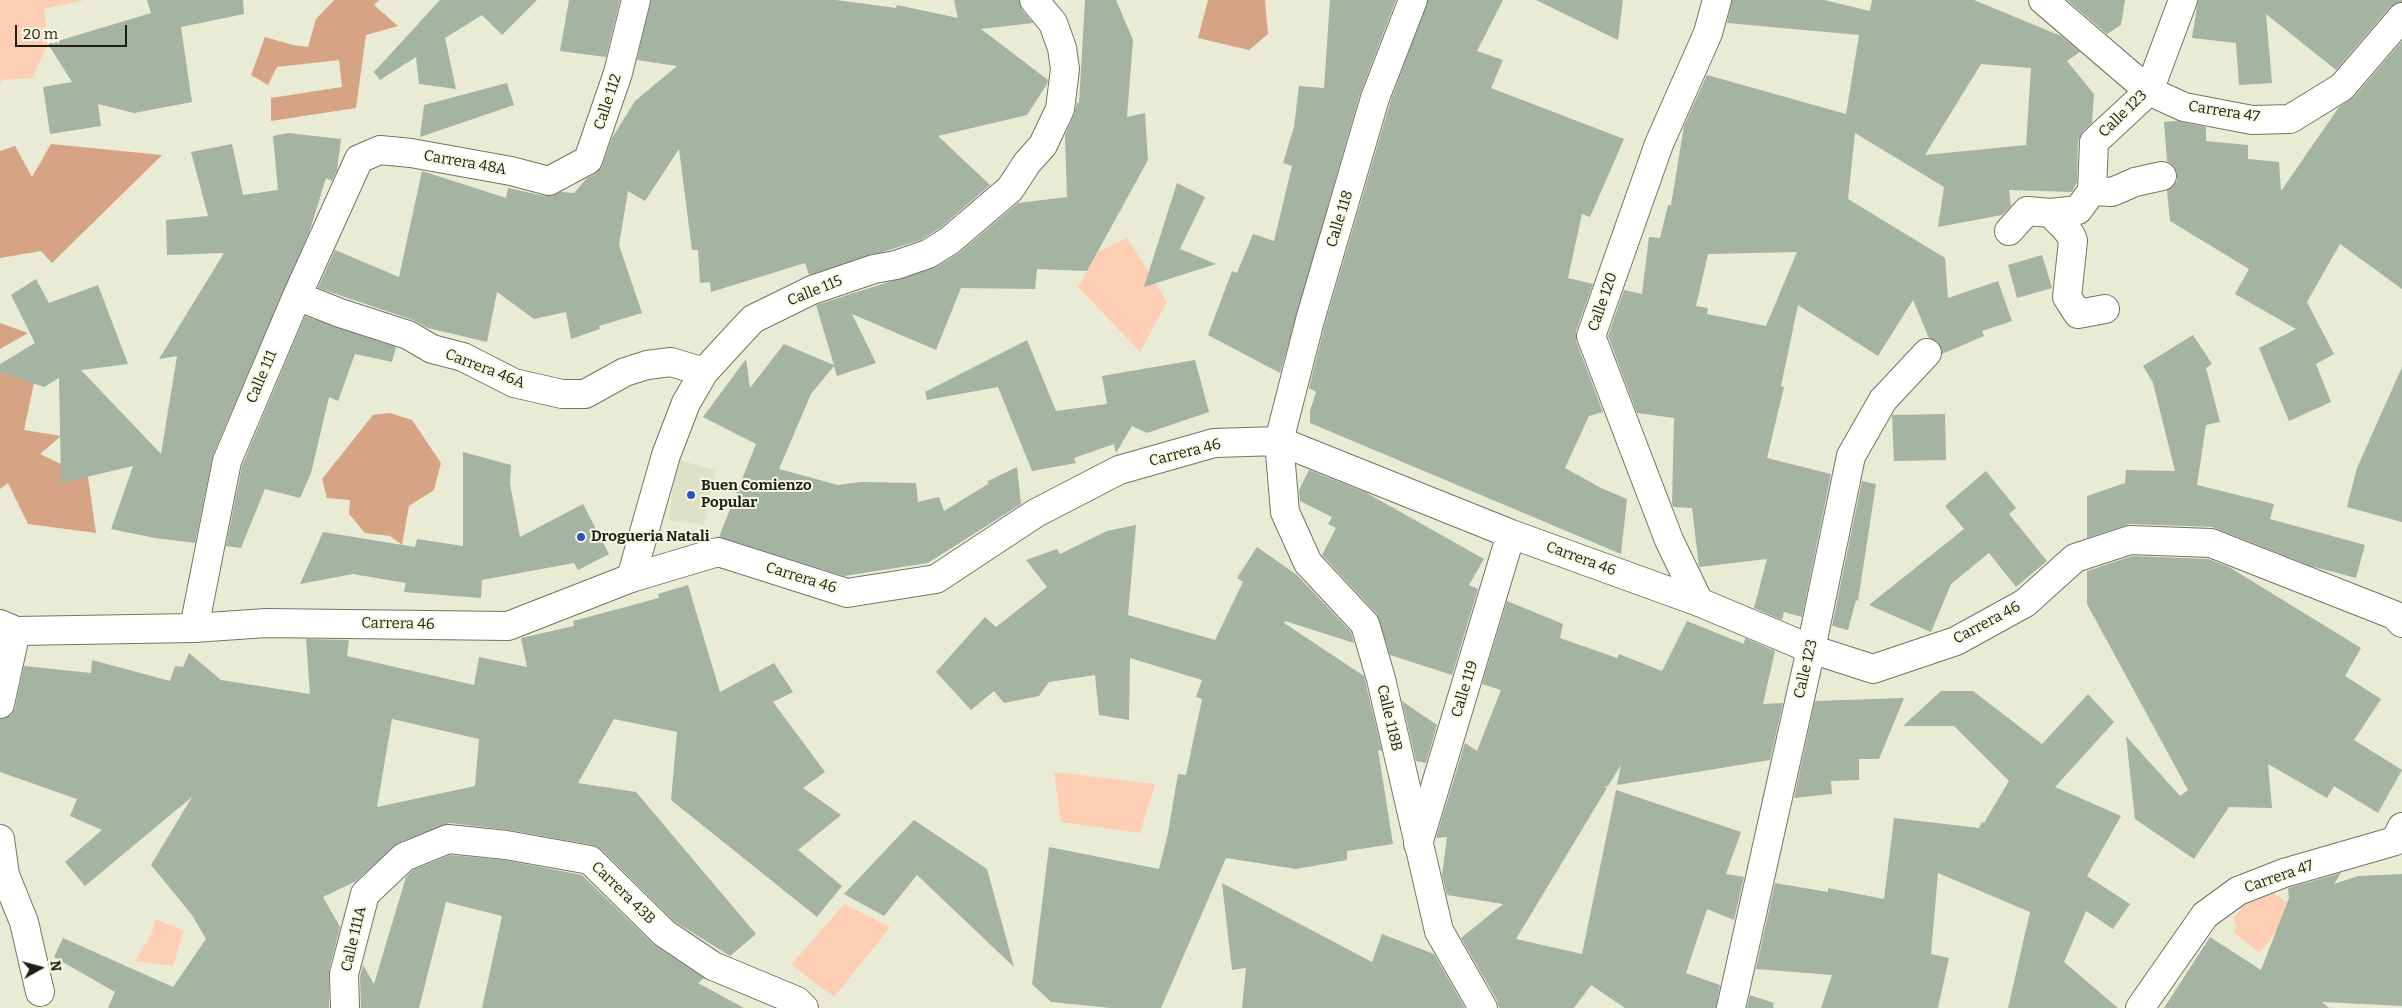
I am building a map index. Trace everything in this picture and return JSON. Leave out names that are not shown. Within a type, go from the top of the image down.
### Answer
[{"type":"street","name":"Calle 112","points":[[549,181],[588,160],[618,72],[636,0]]},
{"type":"street","name":"Calle 115","points":[[631,578],[666,455],[686,403],[704,372],[754,319],[812,290],[874,269],[896,265],[928,254],[949,241],[1010,189],[1027,162],[1043,146],[1060,109],[1065,68],[1062,48],[1053,23],[1034,0]]},
{"type":"street","name":"Calle 118","points":[[1279,441],[1310,320],[1376,98],[1413,0]]},
{"type":"street","name":"Calle 120","points":[[1699,602],[1669,540],[1591,336],[1659,144],[1708,33],[1717,0]]},
{"type":"street","name":"Carrera 47","points":[[2043,0],[2149,91],[2184,107],[2252,120],[2290,119],[2342,86],[2402,17]]},
{"type":"street","name":"Calle 123","points":[[2092,191],[2094,142],[2149,91],[2183,0]]},
{"type":"street","name":"Carrera 48A","points":[[380,150],[411,153],[511,171],[549,181]]},
{"type":"street","name":"Calle 111","points":[[194,628],[227,461],[297,296],[359,159],[380,150]]},
{"type":"street","points":[[2009,231],[2027,211],[2051,213],[2078,210],[2092,191],[2112,192],[2162,176]]},
{"type":"street","points":[[2051,213],[2060,225],[2071,232],[2073,241],[2067,297],[2078,314],[2105,309]]},
{"type":"street","name":"Carrera 46A","points":[[297,296],[326,308],[408,335],[432,349],[463,357],[514,383],[562,394],[585,394],[626,372],[646,364],[671,362],[704,372]]},
{"type":"street","name":"Calle 123","points":[[1731,1008],[1811,649],[1850,456],[1883,400],[1927,353]]},
{"type":"street","name":"Carrera 46","points":[[0,704],[8,627],[194,628],[266,622],[508,626],[631,578],[718,552],[847,593],[936,579],[1036,513],[1120,470],[1214,443],[1279,441],[1511,534],[1699,602],[1811,649],[1873,669],[1956,641],[2025,603],[2075,558],[2130,540],[2211,544],[2399,611]]},
{"type":"street","name":"Calle 118B","points":[[1279,441],[1285,512],[1308,563],[1365,624],[1381,679],[1439,931],[1483,1008]]},
{"type":"street","name":"Calle 119","points":[[1418,844],[1511,534]]},
{"type":"street","name":"Carrera 47","points":[[2140,1008],[2205,915],[2238,891],[2284,873],[2395,841],[2402,827]]},
{"type":"street","name":"Carrera 43B","points":[[404,857],[448,838],[506,844],[590,860],[672,938],[713,966],[800,1004]]},
{"type":"street","points":[[0,839],[6,875],[24,922],[40,992]]},
{"type":"street","name":"Calle 111A","points":[[345,1008],[344,974],[365,894],[404,857]]},
{"type":"shaded area","points":[[0,0],[85,0],[44,9],[48,44],[32,78],[2,80],[0,83]]},
{"type":"shaded area","points":[[334,0],[379,0],[374,5],[398,26],[366,35],[356,108],[271,121],[271,98],[342,87],[339,60],[277,67],[268,85],[251,75],[265,37],[308,47],[316,19]]},
{"type":"shaded area","points":[[1208,0],[1265,0],[1268,34],[1249,50],[1198,38]]},
{"type":"shaded area","points":[[51,144],[162,155],[52,263],[41,251],[0,258],[0,151],[15,146],[32,177]]},
{"type":"shaded area","points":[[1127,238],[1167,302],[1140,352],[1078,287],[1098,252]]},
{"type":"shaded area","points":[[0,323],[28,333],[0,349]]},
{"type":"shaded area","points":[[0,372],[34,383],[24,430],[61,436],[40,454],[88,477],[96,533],[28,524],[8,483],[0,489]]},
{"type":"shaded area","points":[[390,413],[412,420],[441,463],[434,490],[409,506],[402,545],[390,536],[365,533],[349,514],[350,500],[327,498],[322,479],[373,415]]},
{"type":"shaded area","name":"Buen Comienzo Popular","points":[[676,459],[715,470],[704,525],[669,520]]},
{"type":"shaded area","points":[[1054,772],[1155,784],[1140,833],[1061,822]]},
{"type":"shaded area","points":[[2260,883],[2294,908],[2260,953],[2233,932],[2237,927],[2233,919]]},
{"type":"shaded area","points":[[844,904],[890,927],[834,997],[791,965]]},
{"type":"shaded area","points":[[155,919],[184,931],[173,966],[135,961],[152,933]]},
{"type":"building","points":[[147,0],[243,0],[244,14],[181,27],[192,102],[134,113],[98,104],[101,126],[50,134],[43,87],[72,82],[48,44],[151,13]]},
{"type":"building","points":[[440,0],[537,0],[502,35],[482,15],[445,38],[456,89],[419,84],[416,57],[380,80],[374,72]]},
{"type":"building","points":[[569,0],[620,0],[606,57],[560,51]]},
{"type":"building","points":[[651,0],[836,0],[896,8],[897,5],[958,18],[954,0],[1019,0],[1022,10],[1033,23],[981,29],[1048,80],[1027,115],[938,136],[990,185],[940,228],[921,240],[809,275],[805,263],[711,292],[710,282],[700,283],[698,250],[692,250],[679,149],[645,201],[628,191],[619,245],[642,313],[599,326],[600,329],[571,339],[566,312],[534,319],[497,292],[487,342],[428,328],[413,320],[318,288],[335,250],[399,277],[422,171],[506,198],[508,188],[545,196],[561,192],[574,193],[586,179],[595,174],[602,166],[612,138],[635,101],[677,66],[637,60]]},
{"type":"building","points":[[1085,0],[1116,0],[1133,40],[1127,117],[1145,113],[1148,160],[1087,271],[1037,269],[1035,289],[961,288],[936,350],[852,314],[876,363],[837,376],[834,366],[811,394],[779,469],[838,485],[861,482],[916,483],[918,502],[939,497],[944,511],[988,484],[988,481],[1017,467],[1021,504],[928,563],[844,576],[719,537],[756,444],[703,417],[746,359],[750,388],[784,344],[834,365],[816,305],[936,267],[959,253],[1018,203],[1067,197],[1065,135],[1074,115],[1077,102],[1079,104]]},
{"type":"building","points":[[1330,0],[1396,0],[1360,94],[1280,373],[1208,335],[1232,271],[1237,273],[1253,234],[1274,241],[1292,166],[1283,163],[1294,127],[1299,86],[1324,88]]},
{"type":"building","points":[[1428,0],[1503,0],[1477,51],[1503,60],[1491,88],[1624,139],[1590,217],[1582,214],[1568,278],[1593,284],[1576,331],[1576,341],[1603,412],[1589,416],[1565,468],[1601,488],[1627,499],[1621,554],[1310,423],[1310,411],[1316,392],[1309,388],[1325,324],[1390,103]]},
{"type":"building","points":[[1536,0],[1623,0],[1618,40]]},
{"type":"building","points":[[1732,0],[1824,0],[1870,11],[1872,0],[1974,0],[2061,36],[2080,52],[2067,61],[2094,94],[2092,123],[2083,131],[2078,141],[2077,182],[2072,192],[2009,190],[2011,206],[2002,215],[1938,227],[1944,187],[1855,133],[1848,199],[1945,258],[1948,298],[1998,281],[2012,321],[1982,331],[1984,336],[1942,354],[1938,342],[1929,338],[1913,300],[1878,356],[1798,305],[1781,386],[1784,387],[1767,458],[1831,474],[1802,617],[1784,612],[1782,620],[1754,608],[1767,559],[1699,567],[1692,508],[1673,507],[1672,503],[1674,418],[1637,413],[1608,336],[1624,290],[1642,294],[1649,237],[1660,238],[1668,205],[1671,205],[1684,126],[1707,75],[1846,114],[1859,35],[1727,23]],"holes":[[[1981,64],[2031,68],[2026,145],[1925,155]],[[1797,252],[1766,326],[1707,314],[1708,308],[1696,306],[1708,254]]]},
{"type":"building","points":[[2067,0],[2125,0],[2121,25],[2107,34]]},
{"type":"building","points":[[2198,0],[2402,0],[2402,2],[2390,7],[2336,70],[2266,14],[2272,83],[2239,85],[2236,43],[2192,38]]},
{"type":"building","points":[[2402,41],[2402,289],[2340,244],[2307,302],[2334,354],[2316,364],[2331,402],[2289,421],[2259,348],[2296,329],[2235,294],[2249,269],[2170,221],[2167,190],[2177,181],[2177,173],[2174,166],[2167,161],[2164,122],[2177,121],[2206,127],[2206,141],[2248,145],[2248,159],[2279,162],[2281,191],[2339,107],[2354,97]]},
{"type":"building","points":[[507,83],[514,105],[420,137],[424,105]]},
{"type":"building","points":[[288,133],[341,139],[337,170],[332,181],[326,178],[310,230],[213,455],[195,543],[155,538],[111,529],[133,466],[61,483],[59,378],[44,387],[0,372],[0,364],[35,343],[11,295],[36,279],[49,303],[98,285],[128,364],[81,370],[161,454],[177,356],[159,359],[224,253],[167,255],[166,220],[208,216],[191,152],[232,144],[243,195],[278,190],[273,136]]},
{"type":"building","points":[[1177,183],[1205,197],[1180,249],[1216,264],[1144,287]]},
{"type":"building","points":[[2042,255],[2052,288],[2017,298],[2008,265]]},
{"type":"building","points":[[305,316],[396,347],[392,362],[355,354],[338,401],[329,397],[311,473],[300,498],[265,489],[241,548],[226,546],[242,466]]},
{"type":"building","points":[[2193,335],[2212,364],[2206,368],[2220,422],[2206,425],[2197,485],[2274,504],[2270,519],[2365,545],[2356,578],[2311,566],[2212,527],[2130,524],[2087,538],[2087,496],[2125,483],[2126,470],[2175,471],[2153,383],[2143,366]]},
{"type":"building","points":[[1027,340],[1056,411],[1107,404],[1102,376],[1195,360],[1209,412],[1147,433],[1132,426],[1116,453],[1114,444],[1074,458],[1076,463],[1032,471],[998,387],[927,400],[925,392]]},
{"type":"building","points":[[2402,367],[2402,522],[2347,507],[2357,468]]},
{"type":"building","points":[[1945,414],[1946,460],[1894,461],[1892,415]]},
{"type":"building","points":[[463,452],[511,465],[510,484],[520,537],[583,504],[609,554],[578,570],[574,563],[482,580],[481,598],[404,592],[406,583],[353,574],[300,584],[323,532],[415,547],[417,539],[463,546]]},
{"type":"building","points":[[1309,470],[1365,492],[1484,559],[1469,585],[1478,589],[1452,675],[1390,655],[1377,614],[1322,555],[1336,528],[1328,524],[1332,517],[1300,501],[1299,490]]},
{"type":"building","points":[[1986,471],[2016,508],[2009,514],[2047,561],[2016,587],[1989,553],[1951,584],[1931,632],[1869,605],[1964,529],[1945,506]]},
{"type":"building","points":[[1862,481],[1876,484],[1858,601],[1856,600],[1848,630],[1832,626]]},
{"type":"building","points":[[1136,525],[1128,615],[1215,640],[1243,582],[1237,578],[1257,547],[1297,575],[1351,632],[1354,643],[1285,621],[1284,623],[1364,676],[1382,751],[1378,750],[1393,844],[1347,851],[1347,860],[1296,869],[1226,858],[1161,1008],[1111,1008],[1051,1002],[1032,984],[1049,847],[1159,869],[1168,833],[1178,774],[1186,775],[1202,699],[1196,697],[1202,680],[1130,658],[1129,720],[1099,715],[1095,675],[1049,682],[1039,696],[1004,703],[994,691],[971,710],[936,672],[985,617],[996,627],[1047,587],[1026,560],[1057,549],[1060,554],[1107,531]]},
{"type":"building","points":[[2132,556],[2208,559],[2229,567],[2361,648],[2345,676],[2381,699],[2354,740],[2402,770],[2378,813],[2334,786],[2327,798],[2268,764],[2272,808],[2229,807],[2194,859],[2135,819],[2126,736],[2180,796],[2188,790],[2087,604],[2087,571]]},
{"type":"building","points":[[688,585],[720,692],[774,663],[793,692],[773,702],[825,772],[803,788],[841,815],[798,850],[842,886],[817,917],[671,800],[677,732],[614,719],[578,783],[636,792],[756,934],[730,956],[674,921],[601,849],[593,845],[509,830],[449,823],[398,843],[356,881],[323,897],[340,927],[329,970],[329,1008],[108,1008],[115,992],[54,957],[63,938],[173,987],[206,939],[192,915],[151,865],[192,797],[85,886],[65,862],[102,830],[70,816],[77,799],[0,772],[0,719],[11,715],[15,708],[24,666],[91,673],[92,660],[170,681],[175,666],[183,667],[189,653],[221,680],[310,694],[306,639],[349,640],[347,656],[474,685],[479,657],[527,667],[521,638],[574,626],[573,621],[659,598],[658,594]],"holes":[[[392,719],[479,739],[475,786],[377,807]]]},
{"type":"building","points":[[1507,601],[1563,624],[1560,638],[1617,658],[1619,654],[1662,671],[1687,621],[1744,644],[1745,638],[1775,651],[1763,704],[1783,703],[1770,760],[1617,785],[1621,765],[1608,786],[1604,787],[1607,788],[1516,939],[1582,954],[1616,790],[1741,832],[1726,874],[1744,877],[1734,920],[1707,909],[1686,973],[1720,985],[1716,1008],[1625,1008],[1591,985],[1574,1008],[1499,1008],[1497,1000],[1461,938],[1503,904],[1447,895],[1442,875],[1447,837],[1436,838],[1465,743],[1477,751],[1501,690],[1482,684]]},
{"type":"building","points":[[1941,691],[1973,691],[2042,744],[2088,694],[2114,722],[2055,787],[2121,816],[2087,876],[2130,904],[2113,929],[2086,911],[2064,962],[2118,1008],[2008,1008],[2030,912],[1938,873],[1931,954],[1949,958],[1938,1008],[1821,1008],[1832,975],[1756,969],[1775,883],[1828,892],[1828,888],[1884,899],[1894,818],[1979,828],[1982,822],[1984,823],[2009,781],[1954,726],[1903,726]]},
{"type":"building","points":[[1904,698],[1879,759],[1859,759],[1859,780],[1831,781],[1832,794],[1794,798],[1815,701]]},
{"type":"building","points":[[1402,701],[1437,725],[1426,763],[1416,761]]},
{"type":"building","points":[[914,820],[987,869],[1014,967],[917,875],[884,916],[844,894]]},
{"type":"building","points":[[450,855],[504,860],[582,875],[653,944],[704,978],[698,983],[744,1008],[482,1008],[502,916],[446,902],[419,1008],[361,1008],[360,976],[363,965],[374,984],[406,877],[413,870]]},
{"type":"building","points":[[2341,873],[2334,884],[2358,876],[2402,874],[2402,1006],[2322,1002],[2329,1008],[2164,1008],[2210,937],[2261,970],[2289,898],[2288,888]]},
{"type":"building","points":[[1222,883],[1372,962],[1382,934],[1434,954],[1465,1008],[1242,1008],[1246,968],[1232,970]]},
{"type":"building","points":[[1750,995],[1774,1003],[1773,1008],[1747,1008]]},
{"type":"place","name":"Buen Comienzo Popular","points":[[691,495]]},
{"type":"place","name":"Drogueria Natali","points":[[581,537]]}]
